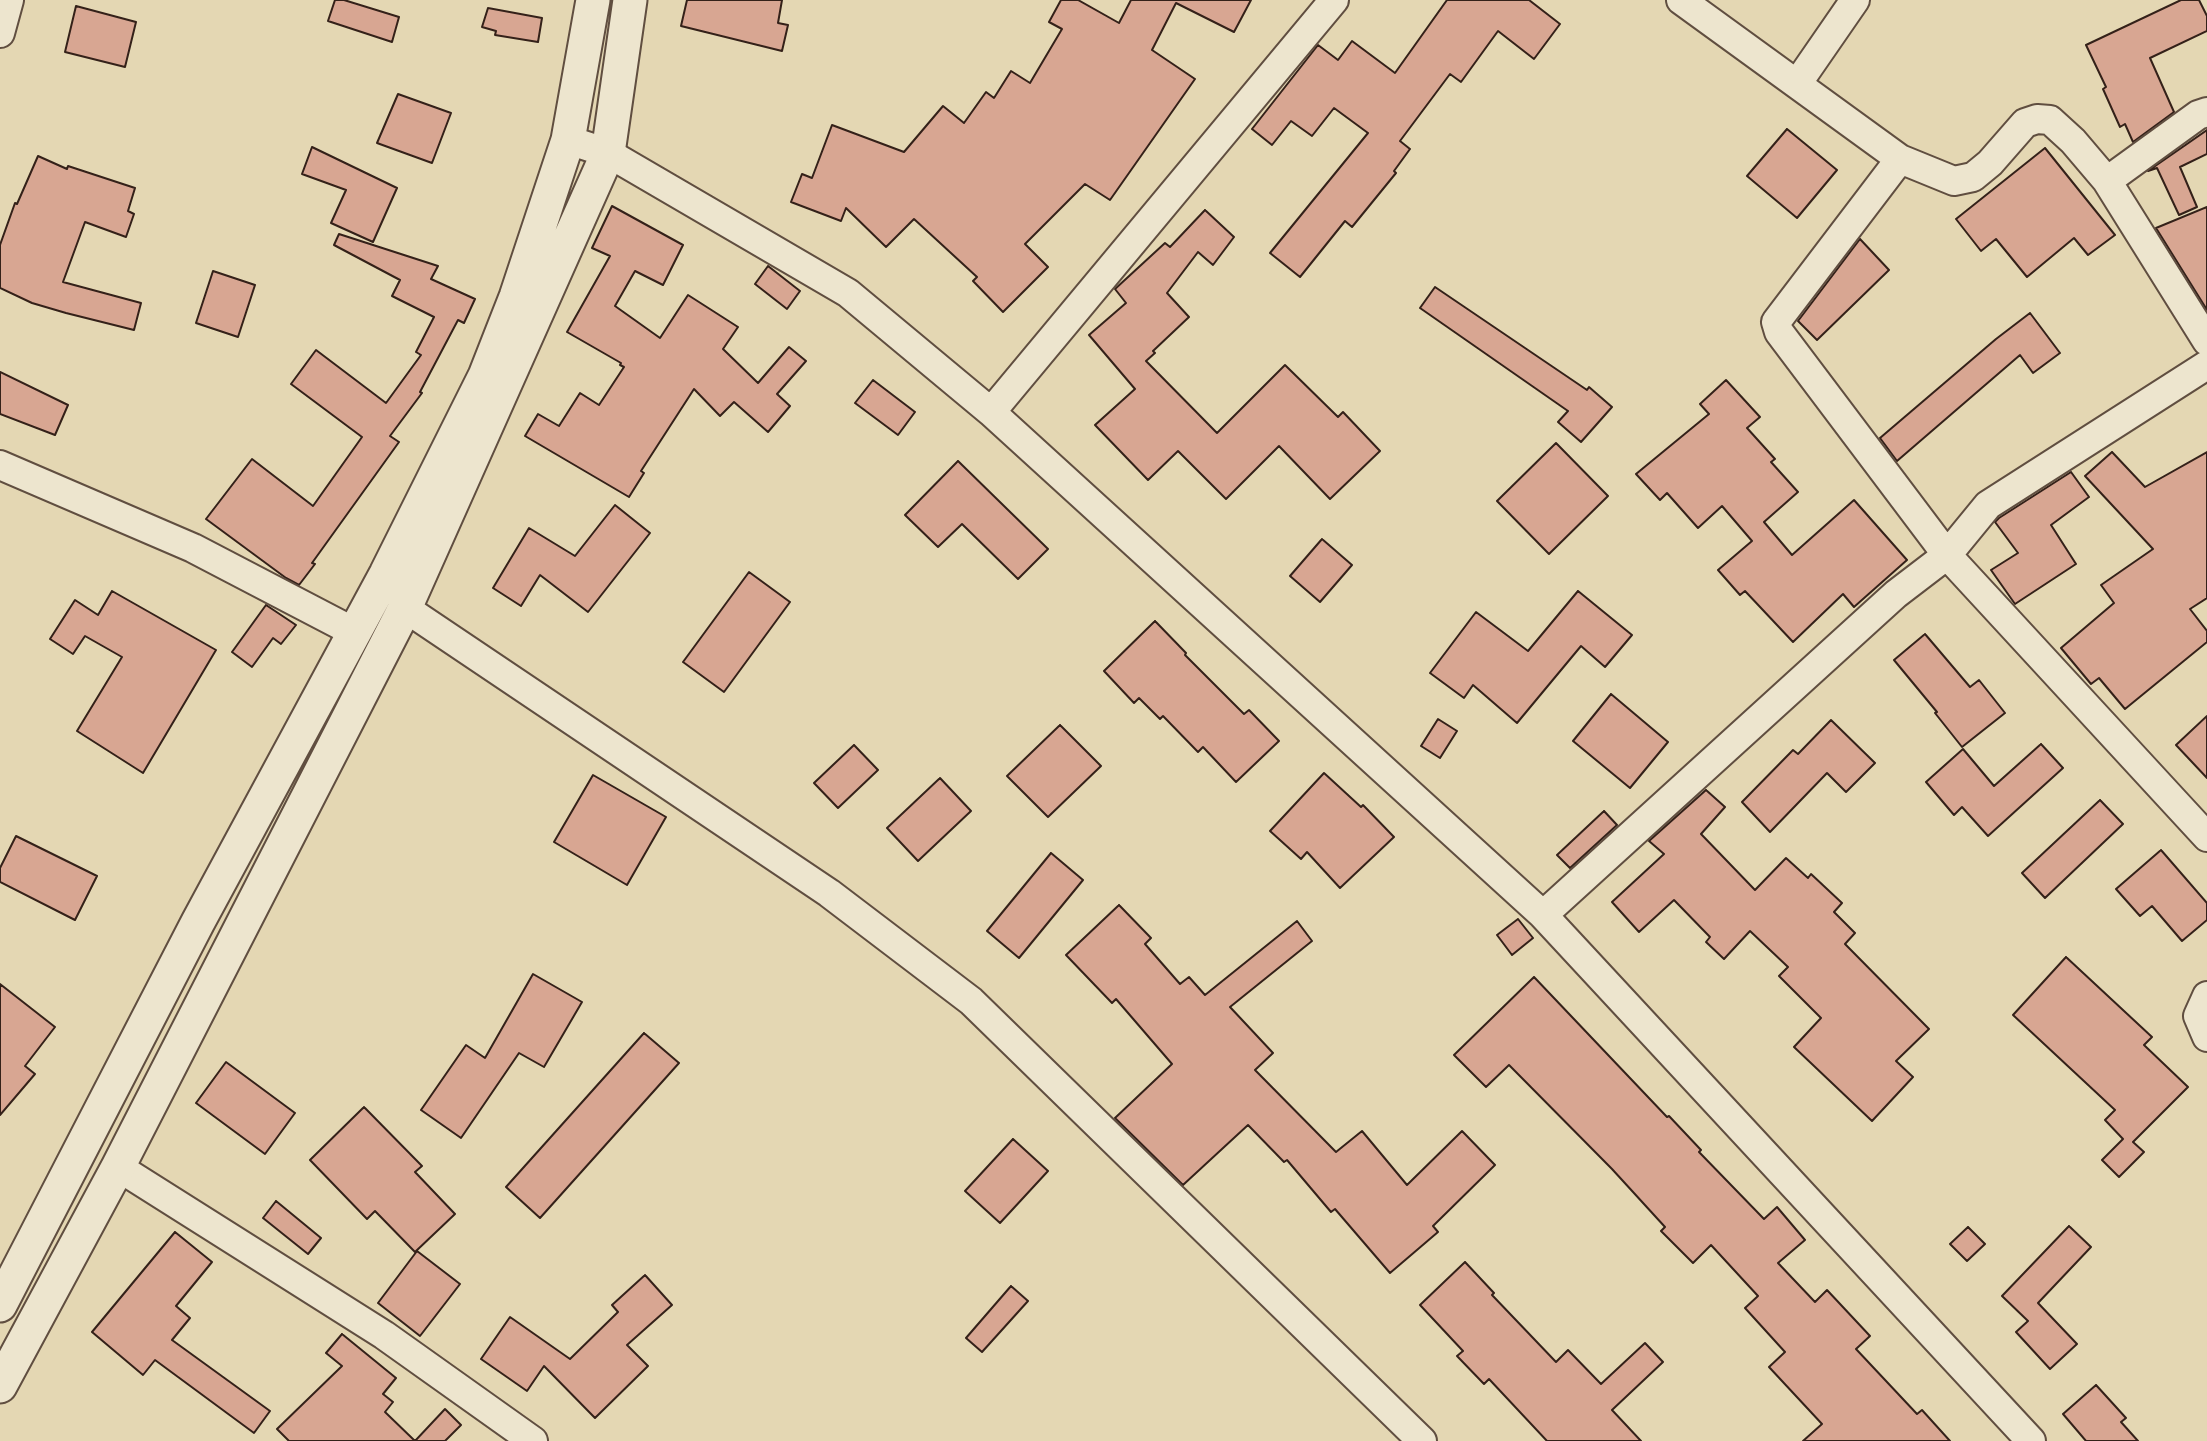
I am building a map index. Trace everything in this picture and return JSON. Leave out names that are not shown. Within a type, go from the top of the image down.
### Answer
[{"type":"street","points":[[0,33],[9,0]]},
{"type":"street","points":[[0,1303],[205,910],[386,574],[485,376],[516,297],[568,140],[593,0]]},
{"type":"street","points":[[0,1387],[118,1167],[405,608],[608,153],[630,0]]},
{"type":"street","points":[[991,412],[1334,0]]},
{"type":"street","points":[[1681,0],[1900,159],[1954,181],[1973,177],[1990,163],[2025,123],[2037,119],[2050,120],[2073,141],[2106,181],[2207,341]]},
{"type":"street","points":[[1797,84],[1855,0]]},
{"type":"street","points":[[2106,181],[2198,115],[2207,112]]},
{"type":"street","points":[[568,140],[608,153],[848,293],[991,412],[1543,915],[2031,1441]]},
{"type":"street","points":[[1900,159],[1776,322],[1779,332],[1947,555],[2207,837]]},
{"type":"street","points":[[1543,915],[1896,594],[1947,555],[1988,505],[2207,365]]},
{"type":"street","points":[[0,464],[193,548],[354,632]]},
{"type":"street","points":[[405,608],[829,893],[971,1001],[1422,1441]]},
{"type":"street","points":[[2207,996],[2198,1016],[2207,1037]]},
{"type":"street","points":[[118,1167],[384,1335],[534,1441]]},
{"type":"building","points":[[335,0],[344,0],[399,17],[392,42],[328,21]]},
{"type":"building","points":[[687,0],[782,0],[778,23],[788,25],[782,51],[681,26]]},
{"type":"building","points":[[1061,0],[1078,0],[1119,23],[1131,0],[1251,0],[1234,32],[1176,3],[1152,50],[1195,79],[1110,200],[1085,184],[1025,244],[1048,267],[1003,312],[973,281],[977,277],[914,219],[886,247],[846,208],[841,221],[791,202],[802,174],[812,178],[832,125],[904,152],[943,106],[964,123],[986,92],[994,98],[1011,71],[1030,83],[1062,29],[1049,22]]},
{"type":"building","points":[[1447,0],[1529,0],[1560,24],[1534,59],[1498,31],[1461,82],[1450,74],[1400,141],[1410,149],[1394,171],[1396,173],[1352,227],[1345,221],[1300,277],[1270,253],[1368,133],[1334,108],[1312,136],[1291,121],[1272,145],[1252,129],[1318,45],[1338,60],[1352,41],[1395,73]]},
{"type":"building","points":[[2181,0],[2199,0],[2207,16],[2207,31],[2150,58],[2174,112],[2133,142],[2125,124],[2120,127],[2103,89],[2106,87],[2086,45]]},
{"type":"building","points":[[76,6],[136,22],[125,67],[65,52]]},
{"type":"building","points":[[488,8],[542,18],[538,42],[495,35],[496,31],[482,27]]},
{"type":"building","points":[[398,94],[451,113],[432,163],[377,143]]},
{"type":"building","points":[[1787,129],[1837,170],[1797,218],[1747,176]]},
{"type":"building","points":[[2207,130],[2207,154],[2180,167],[2197,207],[2179,215],[2157,168],[2148,171]]},
{"type":"building","points":[[312,147],[397,188],[373,242],[331,223],[346,190],[302,174]]},
{"type":"building","points":[[2045,148],[2115,235],[2088,255],[2074,238],[2027,277],[1996,239],[1981,251],[1956,219]]},
{"type":"building","points":[[38,156],[67,169],[68,166],[135,188],[128,211],[134,214],[126,237],[85,222],[63,282],[141,303],[134,330],[32,303],[0,288],[0,245],[15,203],[17,204]]},
{"type":"building","points":[[612,206],[683,245],[663,285],[635,271],[615,306],[660,338],[688,295],[738,327],[723,349],[758,383],[789,347],[806,361],[777,394],[790,406],[768,432],[734,402],[720,416],[694,389],[641,471],[644,473],[629,497],[525,436],[538,414],[559,426],[580,393],[599,405],[624,367],[567,332],[610,256],[592,248]]},
{"type":"building","points":[[2207,207],[2207,310],[2156,228]]},
{"type":"building","points":[[1205,210],[1234,237],[1213,265],[1198,252],[1167,293],[1189,317],[1146,361],[1217,433],[1285,365],[1338,417],[1343,412],[1380,451],[1330,499],[1279,446],[1226,499],[1178,451],[1148,480],[1095,425],[1135,389],[1089,335],[1126,303],[1115,289],[1165,243],[1170,247]]},
{"type":"building","points":[[339,234],[438,266],[431,279],[475,299],[464,323],[458,320],[420,392],[422,393],[390,436],[399,442],[299,585],[206,519],[252,459],[313,506],[362,437],[291,384],[316,350],[386,403],[421,355],[416,352],[434,317],[392,296],[400,280],[334,245]]},
{"type":"building","points":[[1860,239],[1889,270],[1817,340],[1798,321]]},
{"type":"building","points":[[768,266],[800,291],[787,309],[755,284]]},
{"type":"building","points":[[213,271],[255,285],[238,337],[196,323]]},
{"type":"building","points":[[1435,287],[1587,390],[1589,387],[1612,407],[1581,442],[1558,422],[1568,411],[1420,308]]},
{"type":"building","points":[[2030,313],[2060,353],[2033,373],[2020,355],[1897,461],[1880,438]]},
{"type":"building","points":[[0,372],[68,405],[55,435],[0,414]]},
{"type":"building","points":[[873,380],[915,412],[898,435],[855,403]]},
{"type":"building","points":[[1726,380],[1760,417],[1747,428],[1775,459],[1771,462],[1798,492],[1764,522],[1792,555],[1854,500],[1907,560],[1854,607],[1843,594],[1793,642],[1745,591],[1740,595],[1718,570],[1752,541],[1722,506],[1698,528],[1667,493],[1660,500],[1636,474],[1709,414],[1700,404]]},
{"type":"building","points":[[1556,443],[1608,496],[1549,554],[1497,501]]},
{"type":"building","points":[[2112,452],[2145,487],[2207,452],[2207,598],[2190,609],[2207,631],[2207,642],[2125,709],[2099,678],[2091,684],[2061,648],[2114,603],[2101,585],[2153,549],[2085,476]]},
{"type":"building","points":[[958,461],[1048,549],[1018,579],[962,524],[938,547],[905,515]]},
{"type":"building","points":[[2071,472],[2089,497],[2051,525],[2076,564],[2015,604],[1991,570],[2018,553],[1995,522]]},
{"type":"building","points":[[615,505],[650,533],[588,612],[540,575],[521,606],[493,588],[529,528],[575,556]]},
{"type":"building","points":[[1322,539],[1352,565],[1320,602],[1290,576]]},
{"type":"building","points":[[749,572],[790,602],[724,692],[683,662]]},
{"type":"building","points":[[112,591],[216,650],[143,773],[77,731],[122,657],[85,636],[73,654],[50,639],[75,600],[98,615]]},
{"type":"building","points":[[1578,591],[1632,635],[1605,667],[1581,646],[1517,723],[1473,685],[1464,698],[1430,673],[1476,612],[1528,651]]},
{"type":"building","points":[[266,605],[296,625],[281,644],[273,638],[252,667],[232,652]]},
{"type":"building","points":[[1155,621],[1244,714],[1249,710],[1279,741],[1236,782],[1203,747],[1198,752],[1163,716],[1160,719],[1139,698],[1134,703],[1104,671]]},
{"type":"building","points":[[1925,634],[1970,687],[1979,680],[2005,713],[1962,747],[1894,660]]},
{"type":"building","points":[[1611,694],[1668,742],[1630,788],[1573,741]]},
{"type":"building","points":[[2207,716],[2207,778],[2176,745]]},
{"type":"building","points":[[1438,719],[1457,731],[1440,758],[1421,746]]},
{"type":"building","points":[[1831,720],[1875,763],[1846,792],[1827,773],[1770,832],[1742,802],[1793,750],[1798,754]]},
{"type":"building","points":[[1060,725],[1101,766],[1048,817],[1007,776]]},
{"type":"building","points":[[2041,744],[2063,768],[1988,836],[1962,807],[1954,815],[1926,782],[1963,749],[1994,786]]},
{"type":"building","points":[[854,745],[878,770],[838,808],[814,783]]},
{"type":"building","points":[[1324,773],[1361,807],[1363,805],[1394,837],[1340,888],[1307,852],[1301,859],[1270,831]]},
{"type":"building","points":[[593,775],[666,817],[627,885],[554,842]]},
{"type":"building","points":[[940,778],[971,811],[918,861],[887,828]]},
{"type":"building","points":[[1706,790],[1725,807],[1701,834],[1755,890],[1786,858],[1808,878],[1811,874],[1842,903],[1834,912],[1855,933],[1845,944],[1929,1029],[1896,1061],[1913,1077],[1872,1121],[1794,1047],[1821,1018],[1779,976],[1788,967],[1750,931],[1724,959],[1706,942],[1710,937],[1674,900],[1639,932],[1612,902],[1664,854],[1649,841]]},
{"type":"building","points":[[2100,800],[2123,824],[2045,898],[2022,873]]},
{"type":"building","points":[[1604,811],[1617,825],[1570,868],[1557,855]]},
{"type":"building","points":[[16,836],[97,876],[75,920],[0,882],[0,868]]},
{"type":"building","points":[[2161,850],[2207,903],[2207,920],[2182,941],[2152,906],[2140,916],[2116,889]]},
{"type":"building","points":[[1051,853],[1083,880],[1019,958],[987,931]]},
{"type":"building","points":[[1119,905],[1151,938],[1145,944],[1180,984],[1189,977],[1205,995],[1297,921],[1312,941],[1230,1007],[1273,1053],[1255,1070],[1336,1152],[1362,1131],[1407,1185],[1462,1131],[1495,1165],[1433,1226],[1438,1232],[1390,1273],[1335,1209],[1331,1212],[1287,1160],[1284,1162],[1248,1125],[1183,1185],[1115,1118],[1172,1064],[1116,999],[1112,1003],[1066,955]]},
{"type":"building","points":[[1518,919],[1533,938],[1512,955],[1497,935]]},
{"type":"building","points":[[2066,957],[2152,1037],[2144,1045],[2188,1087],[2133,1142],[2144,1152],[2119,1177],[2102,1160],[2123,1139],[2105,1120],[2115,1110],[2013,1015]]},
{"type":"building","points":[[533,974],[582,1002],[544,1067],[519,1053],[461,1138],[421,1110],[466,1045],[485,1058]]},
{"type":"building","points":[[1534,977],[1764,1219],[1777,1207],[1805,1240],[1778,1263],[1815,1302],[1827,1290],[1870,1336],[1856,1349],[1917,1414],[1922,1410],[1950,1441],[1803,1441],[1822,1424],[1769,1367],[1785,1352],[1745,1308],[1758,1296],[1711,1245],[1693,1263],[1661,1231],[1665,1227],[1612,1169],[1509,1065],[1486,1087],[1454,1055]]},
{"type":"building","points":[[0,984],[55,1027],[25,1066],[35,1074],[0,1115]]},
{"type":"building","points":[[644,1033],[679,1063],[540,1218],[506,1187]]},
{"type":"building","points":[[226,1062],[295,1113],[265,1154],[196,1103]]},
{"type":"building","points":[[364,1107],[422,1166],[415,1172],[455,1214],[415,1252],[375,1211],[367,1219],[310,1160]]},
{"type":"building","points":[[1013,1139],[1048,1171],[1000,1223],[965,1191]]},
{"type":"building","points":[[276,1201],[321,1238],[308,1254],[263,1218]]},
{"type":"building","points":[[2069,1226],[2091,1247],[2038,1303],[2077,1344],[2050,1369],[2016,1332],[2028,1321],[2002,1296]]},
{"type":"building","points":[[1968,1227],[1985,1244],[1967,1261],[1950,1244]]},
{"type":"building","points":[[175,1232],[212,1262],[176,1306],[190,1318],[172,1340],[270,1411],[254,1433],[155,1360],[143,1375],[92,1332]]},
{"type":"building","points":[[417,1251],[460,1284],[420,1336],[378,1303]]},
{"type":"building","points":[[1465,1262],[1494,1293],[1492,1295],[1556,1362],[1568,1350],[1601,1384],[1645,1343],[1663,1362],[1612,1410],[1641,1441],[1547,1441],[1489,1379],[1484,1384],[1457,1356],[1463,1351],[1420,1305]]},
{"type":"building","points":[[645,1275],[672,1305],[627,1345],[648,1366],[595,1418],[544,1366],[527,1391],[481,1359],[510,1317],[570,1359],[618,1312],[612,1305]]},
{"type":"building","points":[[1011,1286],[1028,1301],[982,1352],[966,1338]]},
{"type":"building","points":[[342,1334],[396,1378],[383,1394],[393,1402],[385,1412],[415,1441],[289,1441],[277,1429],[342,1366],[326,1353]]},
{"type":"building","points":[[2096,1385],[2126,1418],[2121,1422],[2138,1441],[2086,1441],[2063,1414]]},
{"type":"building","points":[[445,1409],[461,1425],[445,1441],[415,1441]]}]
